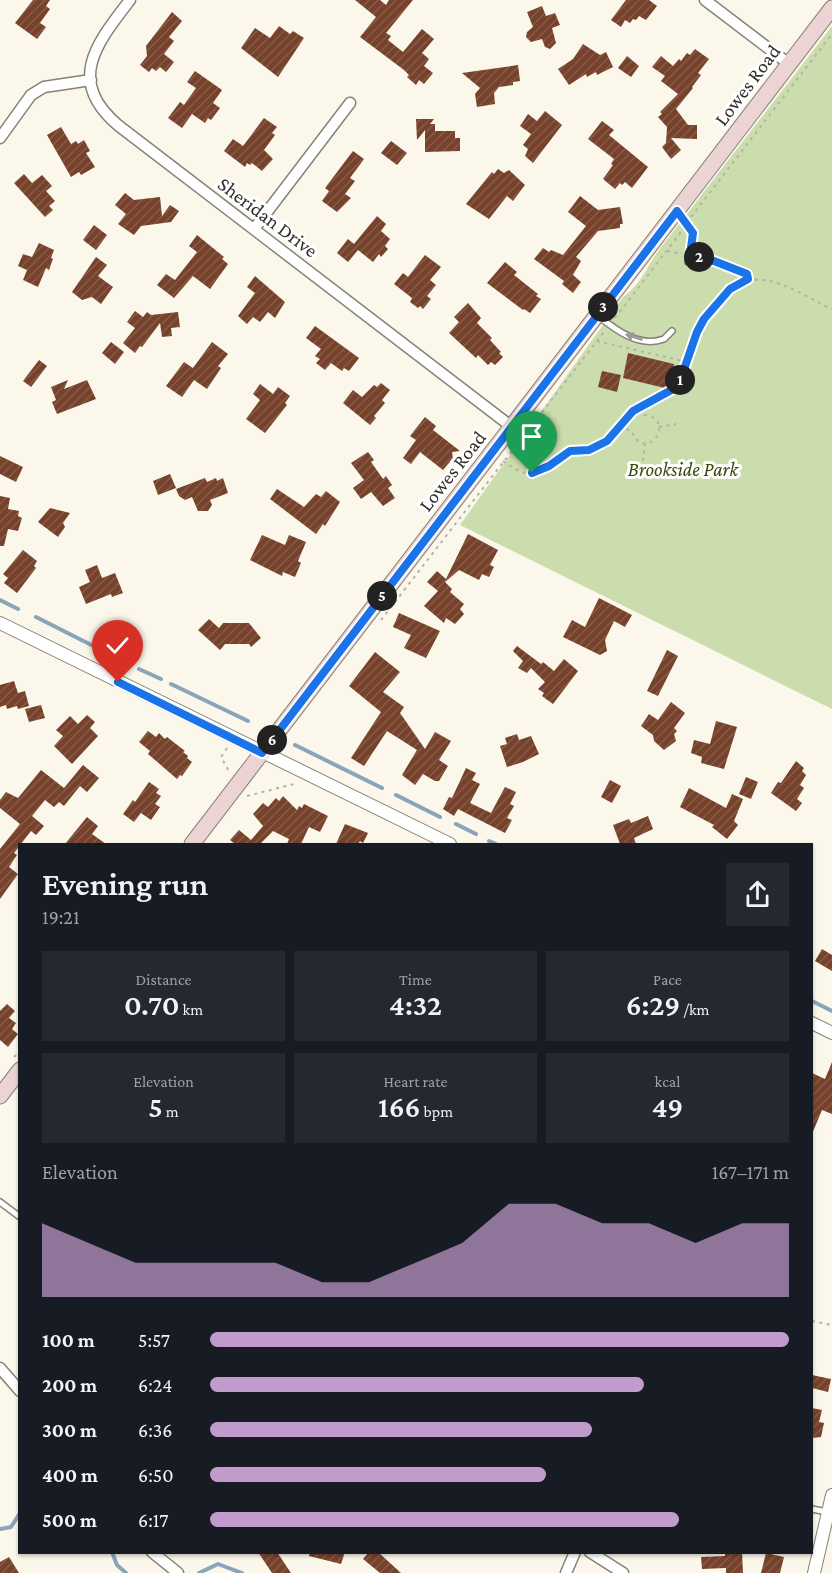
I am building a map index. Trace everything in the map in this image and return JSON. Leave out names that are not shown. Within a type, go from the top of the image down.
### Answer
[{"type":"main road","name":"Lowes Road","points":[[193,843],[832,8]]},
{"type":"main road","points":[[0,1096],[18,1073]]},
{"type":"street","points":[[0,138],[31,95],[44,87],[91,81],[90,70],[95,50],[101,38],[130,0]]},
{"type":"street","points":[[705,0],[789,64]]},
{"type":"street","name":"Sheridan Drive","points":[[91,81],[98,102],[112,120],[512,427]]},
{"type":"street","points":[[254,229],[350,103]]},
{"type":"street","points":[[0,623],[434,841]]},
{"type":"street","points":[[813,1024],[832,1033]]},
{"type":"street","points":[[0,1368],[4,1377],[18,1389]]},
{"type":"street","points":[[814,1573],[832,1495]]},
{"type":"street","points":[[154,1554],[178,1573]]},
{"type":"street","points":[[566,1573],[574,1554]]},
{"type":"street","points":[[593,1554],[623,1573]]},
{"type":"lane","points":[[677,211],[693,233],[688,262]]},
{"type":"lane","points":[[597,316],[625,335],[653,342],[662,340],[672,331]]},
{"type":"lane","points":[[0,1202],[18,1216]]},
{"type":"lane","points":[[813,1509],[828,1512]]},
{"type":"path","points":[[666,250],[714,261],[758,280],[786,286],[832,309]]},
{"type":"path","points":[[746,282],[747,274]]},
{"type":"path","points":[[504,462],[522,473],[532,473],[549,466],[570,451],[589,450],[601,445],[643,404],[675,388],[704,319],[730,289],[758,280]]},
{"type":"path","points":[[597,341],[687,362]]},
{"type":"path","points":[[619,428],[631,429],[637,441],[645,443],[656,438],[659,427],[655,419],[644,416],[643,404]]},
{"type":"path","points":[[659,427],[676,424]]},
{"type":"path","points":[[643,461],[645,443]]},
{"type":"path","points":[[228,746],[221,758],[229,771],[229,776]]},
{"type":"path","points":[[243,797],[294,784]]},
{"type":"path","points":[[813,1321],[832,1325]]},
{"type":"green space","name":"Brookside Park","points":[[832,26],[832,709],[460,525],[623,297],[639,281],[659,250]]},
{"type":"building","points":[[33,0],[50,0],[46,6],[50,9],[40,23],[46,27],[37,39],[15,23]]},
{"type":"building","points":[[355,0],[380,0],[386,5],[389,0],[413,0],[386,33],[391,36],[388,40],[403,52],[422,29],[434,39],[422,53],[429,59],[424,66],[433,73],[424,84],[419,80],[416,85],[407,77],[409,75],[404,70],[360,37],[376,17]]},
{"type":"building","points":[[626,0],[649,0],[657,6],[646,20],[639,16],[630,23],[625,20],[621,27],[611,20]]},
{"type":"building","points":[[542,6],[546,16],[555,13],[560,25],[552,28],[556,43],[550,49],[545,47],[542,39],[531,42],[526,37],[527,32],[533,27],[527,12]]},
{"type":"building","points":[[172,12],[182,21],[169,37],[174,41],[164,54],[174,62],[166,72],[160,67],[156,71],[152,68],[149,72],[140,65],[147,56],[146,46]]},
{"type":"building","points":[[279,26],[290,34],[293,31],[304,38],[278,77],[241,48],[255,28],[270,38]]},
{"type":"building","points":[[583,44],[600,55],[606,52],[613,67],[597,75],[596,72],[587,77],[586,74],[569,85],[558,69],[573,59]]},
{"type":"building","points":[[695,49],[709,59],[698,73],[701,75],[693,88],[676,109],[688,125],[697,125],[697,139],[671,138],[681,150],[671,159],[662,147],[666,143],[667,127],[658,117],[678,94],[661,81],[665,76],[652,67],[661,56],[673,66],[679,59],[681,61],[687,53],[690,55]]},
{"type":"building","points":[[627,56],[639,66],[631,77],[618,68]]},
{"type":"building","points":[[518,65],[520,81],[513,82],[513,85],[499,87],[494,93],[495,104],[477,107],[475,94],[480,88],[462,73]]},
{"type":"building","points":[[195,71],[222,90],[213,103],[220,108],[211,120],[208,118],[205,123],[192,114],[182,128],[168,118],[180,102],[184,105],[196,88],[187,82]]},
{"type":"building","points":[[545,111],[562,125],[533,163],[525,156],[528,149],[523,145],[531,134],[520,126],[528,114],[537,121]]},
{"type":"building","points":[[264,118],[277,127],[272,133],[275,135],[264,150],[273,159],[262,171],[252,163],[250,165],[247,163],[245,167],[224,151],[233,139],[243,146]]},
{"type":"building","points":[[416,119],[434,119],[430,124],[435,124],[435,131],[455,131],[455,138],[460,138],[460,151],[425,152],[425,130],[417,140]]},
{"type":"building","points":[[602,121],[614,130],[609,135],[648,167],[632,188],[625,182],[622,185],[620,183],[615,189],[603,179],[613,165],[611,164],[614,159],[588,139]]},
{"type":"building","points":[[61,127],[71,144],[76,141],[78,144],[84,140],[90,151],[86,153],[95,167],[81,175],[79,172],[71,177],[47,135]]},
{"type":"building","points":[[391,141],[407,153],[397,165],[381,153]]},
{"type":"building","points":[[353,151],[364,159],[350,178],[355,181],[345,194],[351,198],[337,212],[322,201],[329,191],[325,188]]},
{"type":"building","points":[[498,169],[504,173],[509,170],[525,185],[513,201],[507,196],[489,219],[466,204],[492,172],[494,174]]},
{"type":"building","points":[[24,174],[32,183],[42,175],[52,186],[46,191],[55,201],[49,206],[53,210],[45,217],[14,183]]},
{"type":"building","points":[[125,193],[134,200],[160,197],[162,216],[170,205],[179,211],[171,222],[141,226],[134,235],[118,224],[126,214],[115,205]]},
{"type":"building","points":[[580,196],[598,210],[620,207],[623,224],[620,224],[620,228],[598,231],[576,257],[581,261],[573,275],[581,282],[573,293],[562,284],[564,281],[534,259],[543,248],[563,255],[586,226],[568,212]]},
{"type":"building","points":[[377,216],[386,224],[381,231],[390,239],[385,246],[388,249],[381,257],[379,254],[373,262],[358,250],[348,262],[337,253],[348,239],[354,244]]},
{"type":"building","points":[[94,225],[107,235],[96,250],[83,240]]},
{"type":"building","points":[[197,235],[224,257],[222,259],[228,264],[210,289],[193,276],[174,298],[157,285],[166,274],[175,280],[197,252],[189,246]]},
{"type":"building","points":[[39,243],[54,250],[49,270],[46,268],[38,287],[23,280],[27,270],[18,266],[23,254],[32,257]]},
{"type":"building","points":[[425,255],[441,267],[430,280],[436,285],[427,296],[431,299],[423,309],[410,302],[412,298],[394,284],[403,273],[408,277]]},
{"type":"building","points":[[96,257],[107,265],[98,276],[113,287],[101,304],[92,297],[82,300],[72,292]]},
{"type":"building","points":[[505,262],[517,272],[514,275],[541,299],[530,313],[487,283]]},
{"type":"building","points":[[255,276],[285,302],[275,318],[268,312],[260,322],[253,317],[247,324],[238,316],[255,293],[247,287]]},
{"type":"building","points":[[468,303],[481,318],[477,323],[492,338],[490,340],[501,352],[499,353],[503,357],[495,365],[491,362],[488,365],[478,355],[476,358],[449,333],[459,322],[454,317]]},
{"type":"building","points":[[135,311],[143,317],[147,312],[151,315],[178,312],[180,327],[171,328],[172,336],[162,337],[160,323],[135,353],[123,343],[135,328],[127,322]]},
{"type":"building","points":[[315,326],[359,358],[349,371],[344,368],[342,371],[331,363],[325,370],[316,363],[320,359],[315,356],[321,349],[306,338]]},
{"type":"building","points":[[111,342],[124,352],[115,364],[102,353]]},
{"type":"building","points":[[212,342],[228,354],[218,366],[221,368],[207,389],[194,380],[182,397],[166,386],[184,362],[193,368]]},
{"type":"building","points":[[628,353],[674,364],[669,389],[623,378]]},
{"type":"building","points":[[39,360],[47,366],[31,387],[23,381]]},
{"type":"building","points":[[602,371],[621,375],[617,392],[598,387]]},
{"type":"building","points":[[68,380],[64,389],[87,380],[96,399],[57,414],[52,402],[56,400],[51,387]]},
{"type":"building","points":[[381,383],[390,390],[382,400],[385,403],[370,425],[343,403],[353,390],[362,397],[374,385],[377,387]]},
{"type":"building","points":[[260,384],[273,394],[278,387],[290,396],[285,403],[287,405],[265,433],[246,419],[260,400],[253,394]]},
{"type":"building","points":[[425,417],[436,426],[433,430],[460,451],[452,452],[453,458],[443,470],[420,452],[411,464],[403,458],[416,440],[410,436]]},
{"type":"building","points":[[368,452],[374,460],[371,462],[383,479],[386,476],[392,485],[388,488],[395,498],[383,506],[371,492],[361,499],[353,488],[364,480],[351,463]]},
{"type":"building","points":[[0,456],[23,467],[16,482],[0,474]]},
{"type":"building","points":[[170,474],[176,488],[158,495],[153,481]]},
{"type":"building","points":[[205,478],[207,482],[223,478],[228,493],[210,500],[212,505],[208,511],[198,511],[192,497],[185,500],[179,496],[176,489]]},
{"type":"building","points":[[277,489],[304,507],[316,494],[321,497],[326,491],[340,502],[325,526],[323,524],[316,534],[270,499]]},
{"type":"building","points":[[0,496],[10,498],[8,509],[19,511],[18,516],[22,518],[18,531],[8,529],[4,546],[0,546]]},
{"type":"building","points":[[50,508],[70,513],[58,537],[38,522]]},
{"type":"building","points":[[468,534],[498,550],[490,565],[494,567],[489,577],[482,574],[479,580],[459,570],[445,582],[452,589],[450,592],[464,604],[460,609],[464,614],[455,624],[446,618],[444,623],[424,606],[438,591],[427,582],[437,571],[446,579]]},
{"type":"building","points":[[262,535],[285,545],[289,535],[306,542],[298,561],[301,563],[295,577],[283,572],[282,576],[250,560]]},
{"type":"building","points":[[23,550],[37,561],[34,566],[36,568],[17,593],[4,583],[8,578],[3,574]]},
{"type":"building","points":[[97,565],[102,578],[115,573],[123,593],[112,597],[111,594],[86,604],[79,587],[90,582],[85,570]]},
{"type":"building","points":[[599,598],[632,615],[625,627],[614,621],[605,640],[607,651],[600,655],[563,637],[572,620],[585,627]]},
{"type":"building","points":[[399,613],[440,631],[426,658],[404,648],[411,635],[393,627]]},
{"type":"building","points":[[209,619],[219,628],[223,623],[249,623],[261,638],[251,647],[249,644],[225,644],[220,650],[198,630]]},
{"type":"building","points":[[517,646],[554,671],[564,659],[578,671],[553,704],[542,696],[544,693],[538,689],[545,682],[531,668],[527,673],[518,668],[523,661],[513,651]]},
{"type":"building","points":[[667,650],[678,656],[658,696],[647,691]]},
{"type":"building","points":[[375,652],[400,672],[383,692],[404,707],[400,713],[425,749],[435,732],[451,741],[439,760],[448,766],[439,781],[423,774],[415,785],[402,775],[417,750],[387,731],[364,766],[351,758],[381,712],[349,686]]},
{"type":"building","points":[[14,681],[18,693],[25,691],[29,706],[18,709],[17,706],[7,709],[6,705],[0,707],[0,685]]},
{"type":"building","points":[[671,702],[685,713],[674,728],[677,731],[674,734],[676,741],[664,750],[654,741],[653,735],[641,726],[649,714],[658,720]]},
{"type":"building","points":[[41,705],[45,718],[29,722],[25,709]]},
{"type":"building","points":[[87,715],[95,722],[90,728],[98,736],[72,764],[54,746],[63,736],[56,730],[70,716],[78,724]]},
{"type":"building","points":[[716,721],[737,727],[724,769],[701,763],[702,757],[691,753],[694,740],[710,744]]},
{"type":"building","points":[[148,731],[156,737],[159,733],[165,739],[167,737],[185,751],[183,752],[192,762],[182,776],[180,775],[177,779],[148,754],[150,751],[139,742]]},
{"type":"building","points":[[517,734],[519,740],[531,736],[539,754],[507,767],[500,746],[507,744],[505,738]]},
{"type":"building","points":[[796,761],[804,768],[802,771],[806,775],[800,785],[804,788],[797,799],[802,803],[796,811],[771,793]]},
{"type":"building","points":[[83,765],[99,778],[87,792],[80,786],[64,806],[59,802],[54,807],[45,800],[32,816],[44,826],[36,835],[31,831],[22,843],[18,843],[14,853],[17,855],[9,867],[18,874],[0,899],[0,849],[20,824],[0,808],[0,800],[6,792],[18,798],[41,770],[64,788]]},
{"type":"building","points":[[466,768],[476,773],[472,780],[480,784],[470,803],[491,813],[505,787],[516,792],[510,804],[514,806],[507,818],[512,820],[505,833],[458,809],[454,816],[443,809],[449,797],[452,798]]},
{"type":"building","points":[[746,777],[758,782],[751,799],[739,794]]},
{"type":"building","points":[[610,780],[621,786],[612,803],[601,797]]},
{"type":"building","points":[[149,782],[159,789],[156,793],[161,796],[155,804],[160,807],[151,820],[141,813],[134,822],[123,814]]},
{"type":"building","points":[[689,788],[726,808],[732,794],[743,799],[734,821],[738,825],[727,839],[712,827],[714,825],[680,807]]},
{"type":"building","points":[[283,796],[297,810],[304,804],[328,816],[320,832],[309,827],[301,843],[287,843],[289,839],[273,831],[261,843],[234,843],[230,840],[239,830],[251,840],[263,826],[253,814],[263,803],[268,807],[276,798],[279,801]]},
{"type":"building","points":[[648,816],[653,829],[634,838],[636,843],[620,843],[613,825],[629,819],[631,823]]},
{"type":"building","points":[[87,817],[98,826],[92,834],[105,843],[66,843]]},
{"type":"building","points":[[345,824],[368,833],[363,843],[360,841],[359,843],[336,843]]},
{"type":"building","points":[[822,949],[832,955],[832,971],[815,961]]},
{"type":"building","points":[[7,1004],[15,1011],[9,1018],[16,1023],[12,1029],[18,1034],[8,1047],[0,1040],[0,1011]]},
{"type":"building","points":[[832,1062],[832,1114],[822,1110],[813,1132],[813,1073],[825,1079]]},
{"type":"building","points":[[813,1375],[831,1379],[828,1392],[813,1388]]},
{"type":"building","points":[[813,1408],[822,1410],[819,1422],[824,1423],[821,1437],[813,1438]]},
{"type":"building","points":[[259,1554],[278,1554],[291,1573],[272,1573]]},
{"type":"building","points":[[310,1554],[344,1554],[341,1564],[309,1556]]},
{"type":"building","points":[[367,1554],[380,1554],[401,1573],[380,1573],[363,1559]]},
{"type":"building","points":[[725,1554],[742,1554],[743,1573],[726,1573],[726,1568],[702,1569],[701,1557],[725,1556]]},
{"type":"building","points":[[766,1554],[784,1557],[780,1573],[761,1573]]},
{"type":"building","points":[[9,1557],[19,1573],[0,1573],[0,1562]]},
{"type":"waterway","points":[[0,600],[18,609]]},
{"type":"waterway","points":[[36,617],[121,660]]},
{"type":"waterway","points":[[139,669],[161,679]]},
{"type":"waterway","points":[[171,684],[248,721]]},
{"type":"waterway","points":[[295,745],[382,788]]},
{"type":"waterway","points":[[396,795],[440,817]]},
{"type":"waterway","points":[[456,824],[476,834]]},
{"type":"waterway","points":[[489,841],[494,843]]},
{"type":"waterway","points":[[813,1002],[832,1011]]},
{"type":"waterway","points":[[0,1529],[11,1527],[18,1516]]},
{"type":"waterway","points":[[113,1554],[117,1565],[126,1573]]},
{"type":"waterway","points":[[199,1573],[218,1564],[242,1573]]},
{"type":"route","points":[[118,682],[262,753],[677,211],[693,233],[690,255],[714,261],[747,274],[748,279],[730,289],[704,319],[675,388],[633,411],[607,441],[589,450],[570,451],[549,466],[532,473]]}]
